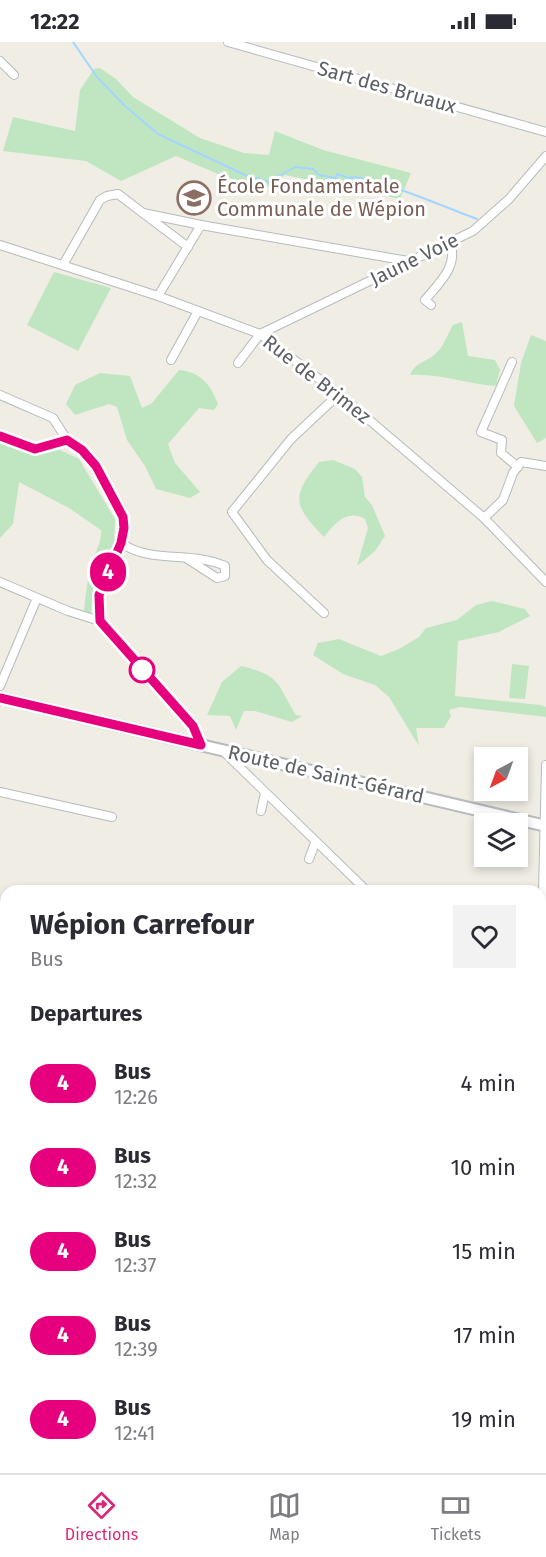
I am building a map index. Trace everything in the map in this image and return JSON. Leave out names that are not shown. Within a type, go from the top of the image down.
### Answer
[{"type":"main road","name":"Route de Saint-Gérard","points":[[0,698],[545,826]]},
{"type":"street","name":"Sart des Bruaux","points":[[228,42],[546,132]]},
{"type":"street","points":[[0,61],[14,75]]},
{"type":"street","name":"Jaune Voie","points":[[260,334],[472,231],[508,199],[546,156]]},
{"type":"street","points":[[63,265],[100,200],[118,194],[188,247]]},
{"type":"street","points":[[143,213],[408,261]]},
{"type":"street","points":[[158,296],[201,225]]},
{"type":"street","points":[[431,305],[425,300],[447,273],[452,261],[454,252],[450,242]]},
{"type":"street","name":"Rue de Brimez","points":[[0,245],[158,296],[260,334],[339,394],[484,518],[546,582]]},
{"type":"street","points":[[171,360],[198,311]]},
{"type":"street","points":[[238,363],[260,334]]},
{"type":"street","points":[[512,362],[481,432],[502,440],[501,453],[518,467]]},
{"type":"street","points":[[324,612],[267,560],[232,512],[291,439],[339,394]]},
{"type":"street","points":[[0,395],[53,418],[67,440],[82,450],[116,500],[124,523],[121,543],[99,595],[100,621]]},
{"type":"street","points":[[0,436],[35,449],[67,440]]},
{"type":"street","points":[[484,518],[503,500],[521,462],[546,466]]},
{"type":"street","points":[[121,543],[140,553],[210,559],[225,566],[225,576],[217,578],[186,558]]},
{"type":"street","points":[[0,582],[100,621],[193,726],[201,745]]},
{"type":"street","points":[[0,686],[37,598]]},
{"type":"street","points":[[222,750],[360,885]]},
{"type":"street","points":[[544,885],[546,765]]},
{"type":"street","points":[[0,792],[112,816]]},
{"type":"street","points":[[261,811],[265,793]]},
{"type":"street","points":[[309,859],[315,843]]},
{"type":"green space","points":[[100,68],[116,79],[133,97],[200,138],[244,153],[269,155],[275,131],[323,150],[411,173],[400,199],[285,175],[260,192],[176,156],[121,181],[86,161],[3,151],[13,117],[75,131],[80,90],[94,69]]},
{"type":"green space","points":[[54,272],[111,288],[78,351],[27,325]]},
{"type":"green space","points":[[462,322],[468,356],[495,360],[500,370],[496,386],[410,375],[415,367],[438,351],[453,325]]},
{"type":"green space","points":[[531,335],[546,341],[546,438],[537,443],[514,406],[521,363]]},
{"type":"green space","points":[[179,370],[193,373],[204,381],[218,404],[214,410],[199,408],[168,444],[175,463],[200,492],[190,498],[156,489],[145,466],[127,440],[117,407],[109,404],[75,415],[66,404],[75,385],[100,373],[130,376],[142,408],[152,403]]},
{"type":"green space","points":[[0,442],[23,451],[58,449],[79,459],[115,519],[114,543],[101,565],[93,590],[91,613],[84,614],[92,562],[99,544],[101,530],[69,508],[19,482],[13,524],[0,538]]},
{"type":"green space","points":[[333,460],[355,469],[362,477],[365,497],[372,505],[385,536],[375,551],[357,566],[368,528],[365,519],[353,516],[342,519],[324,537],[306,517],[299,501],[304,484],[319,462]]},
{"type":"green space","points":[[492,601],[525,609],[530,616],[499,632],[458,641],[455,696],[540,705],[546,707],[546,717],[460,707],[449,710],[451,716],[444,728],[416,728],[419,746],[389,697],[375,685],[343,674],[313,655],[318,643],[339,639],[381,656],[419,637],[426,628],[457,620],[476,605]]},
{"type":"green space","points":[[512,664],[529,666],[525,699],[509,698]]},
{"type":"green space","points":[[241,666],[271,677],[281,688],[296,715],[302,716],[292,722],[255,711],[244,711],[236,730],[230,716],[207,715],[222,682]]},
{"type":"waterway","points":[[73,42],[97,77],[125,106],[158,134],[245,175],[269,182],[295,167],[313,169],[319,175],[336,178],[337,174],[349,178],[357,177],[410,193],[477,219]]},
{"type":"bus line","name":"4","points":[[0,436],[35,449],[67,440],[82,450],[96,466],[122,512],[124,528],[121,543],[97,602],[100,621],[193,726],[200,737],[201,745],[0,698]]},
{"type":"place","name":"École Fondamentale Communale de Wépion","points":[[194,198]]}]
